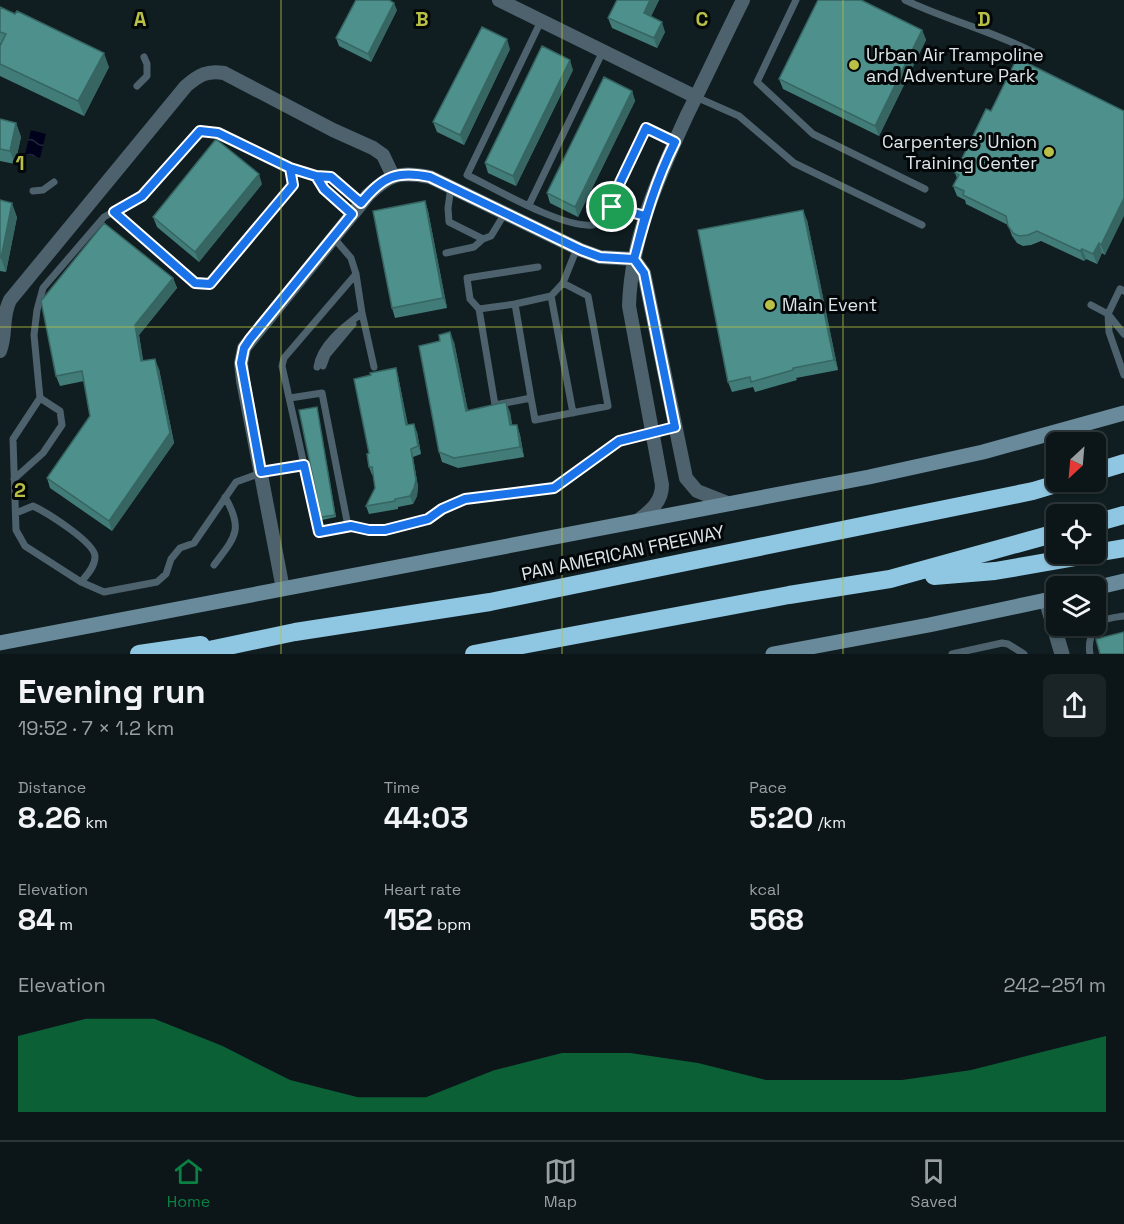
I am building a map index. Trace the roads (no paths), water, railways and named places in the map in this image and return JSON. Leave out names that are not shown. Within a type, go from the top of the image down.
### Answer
[{"type":"highway","points":[[1106,469],[1124,463]]},
{"type":"highway","name":"PAN AMERICAN FREEWAY","points":[[190,654],[295,632],[490,602],[1046,486]]},
{"type":"highway","points":[[1106,520],[1124,515]]},
{"type":"highway","points":[[890,579],[1046,536]]},
{"type":"highway","points":[[1106,551],[1124,548]]},
{"type":"highway","points":[[474,654],[789,595],[890,579],[995,571],[1046,562]]},
{"type":"highway","points":[[139,654],[295,632]]},
{"type":"main road","points":[[0,643],[859,480],[983,452],[1124,413]]},
{"type":"main road","points":[[1106,585],[1124,580]]},
{"type":"main road","points":[[773,654],[1046,600]]},
{"type":"street","points":[[499,0],[696,96]]},
{"type":"street","points":[[633,524],[652,510],[662,492],[661,474],[629,306],[629,285],[634,259],[645,216],[661,171],[743,0]]},
{"type":"street","points":[[0,351],[3,343],[3,318],[10,300],[186,86],[204,73],[215,71],[224,73],[372,148],[383,155],[393,176]]},
{"type":"street","points":[[283,589],[243,381],[241,363],[244,348],[333,237],[379,184],[393,176],[411,172],[430,177],[577,248],[600,257],[634,259]]},
{"type":"street","points":[[634,259],[644,273],[683,469],[690,486],[705,496],[731,504]]},
{"type":"street","points":[[1058,636],[1062,654]]},
{"type":"lane","points":[[796,0],[757,82],[813,134],[925,189]]},
{"type":"lane","points":[[905,0],[1016,43],[1033,52]]},
{"type":"lane","points":[[541,21],[467,175],[529,205],[577,224],[594,225],[604,218],[612,207],[613,197],[646,128],[675,142]]},
{"type":"lane","points":[[529,205],[603,51]]},
{"type":"lane","points":[[137,86],[147,76],[147,64],[144,57]]},
{"type":"lane","points":[[696,96],[739,116],[794,162],[922,225]]},
{"type":"lane","points":[[304,465],[261,472],[236,482],[194,543],[180,548],[171,560],[166,574],[157,582],[104,592],[81,582],[26,546],[16,530],[13,439],[40,398],[34,335],[43,288],[104,217],[142,196],[200,131],[218,133],[290,168],[316,176],[331,177],[361,203]]},
{"type":"lane","points":[[114,212],[195,283],[210,284],[293,185],[290,168]]},
{"type":"lane","points":[[316,176],[324,189],[352,214]]},
{"type":"lane","points":[[33,191],[43,190],[54,182]]},
{"type":"lane","points":[[451,187],[449,222],[483,239]]},
{"type":"lane","points":[[612,207],[645,216]]},
{"type":"lane","points":[[446,252],[474,247],[483,239],[491,236],[506,213]]},
{"type":"lane","points":[[333,237],[351,258],[374,367]]},
{"type":"lane","points":[[479,309],[551,296],[563,283],[577,248]]},
{"type":"lane","points":[[531,398],[495,405],[479,309],[470,299],[467,278],[538,267]]},
{"type":"lane","points":[[356,274],[284,358],[282,366],[319,532],[348,526],[385,530],[428,519],[442,509],[465,499],[554,488],[619,441],[675,427]]},
{"type":"lane","points":[[515,304],[535,420],[608,406],[588,296],[563,283]]},
{"type":"lane","points":[[1124,291],[1120,289],[1108,314],[1109,332],[1124,375]]},
{"type":"lane","points":[[551,296],[573,413]]},
{"type":"lane","points":[[1091,305],[1108,314],[1124,334]]},
{"type":"lane","points":[[320,367],[318,358],[342,329],[362,313]]},
{"type":"lane","points":[[290,398],[322,393],[348,526]]},
{"type":"lane","points":[[14,479],[43,453],[62,425],[60,411],[40,398]]},
{"type":"lane","points":[[214,565],[234,538],[235,514],[225,497]]},
{"type":"lane","points":[[16,513],[33,506],[47,513],[92,547],[95,557],[91,570],[81,582]]},
{"type":"lane","points":[[1090,654],[1088,646],[1094,630],[1101,622],[1124,616]]},
{"type":"lane","points":[[952,654],[1002,643],[1024,654]]},
{"type":"water","points":[[31,130],[46,134],[40,158],[25,154]]},
{"type":"place","name":"Urban Air Trampoline and Adventure Park","points":[[854,65]]},
{"type":"place","name":"Carpenters' Union Training Center","points":[[1049,152]]},
{"type":"place","name":"Main Event","points":[[770,305]]}]
